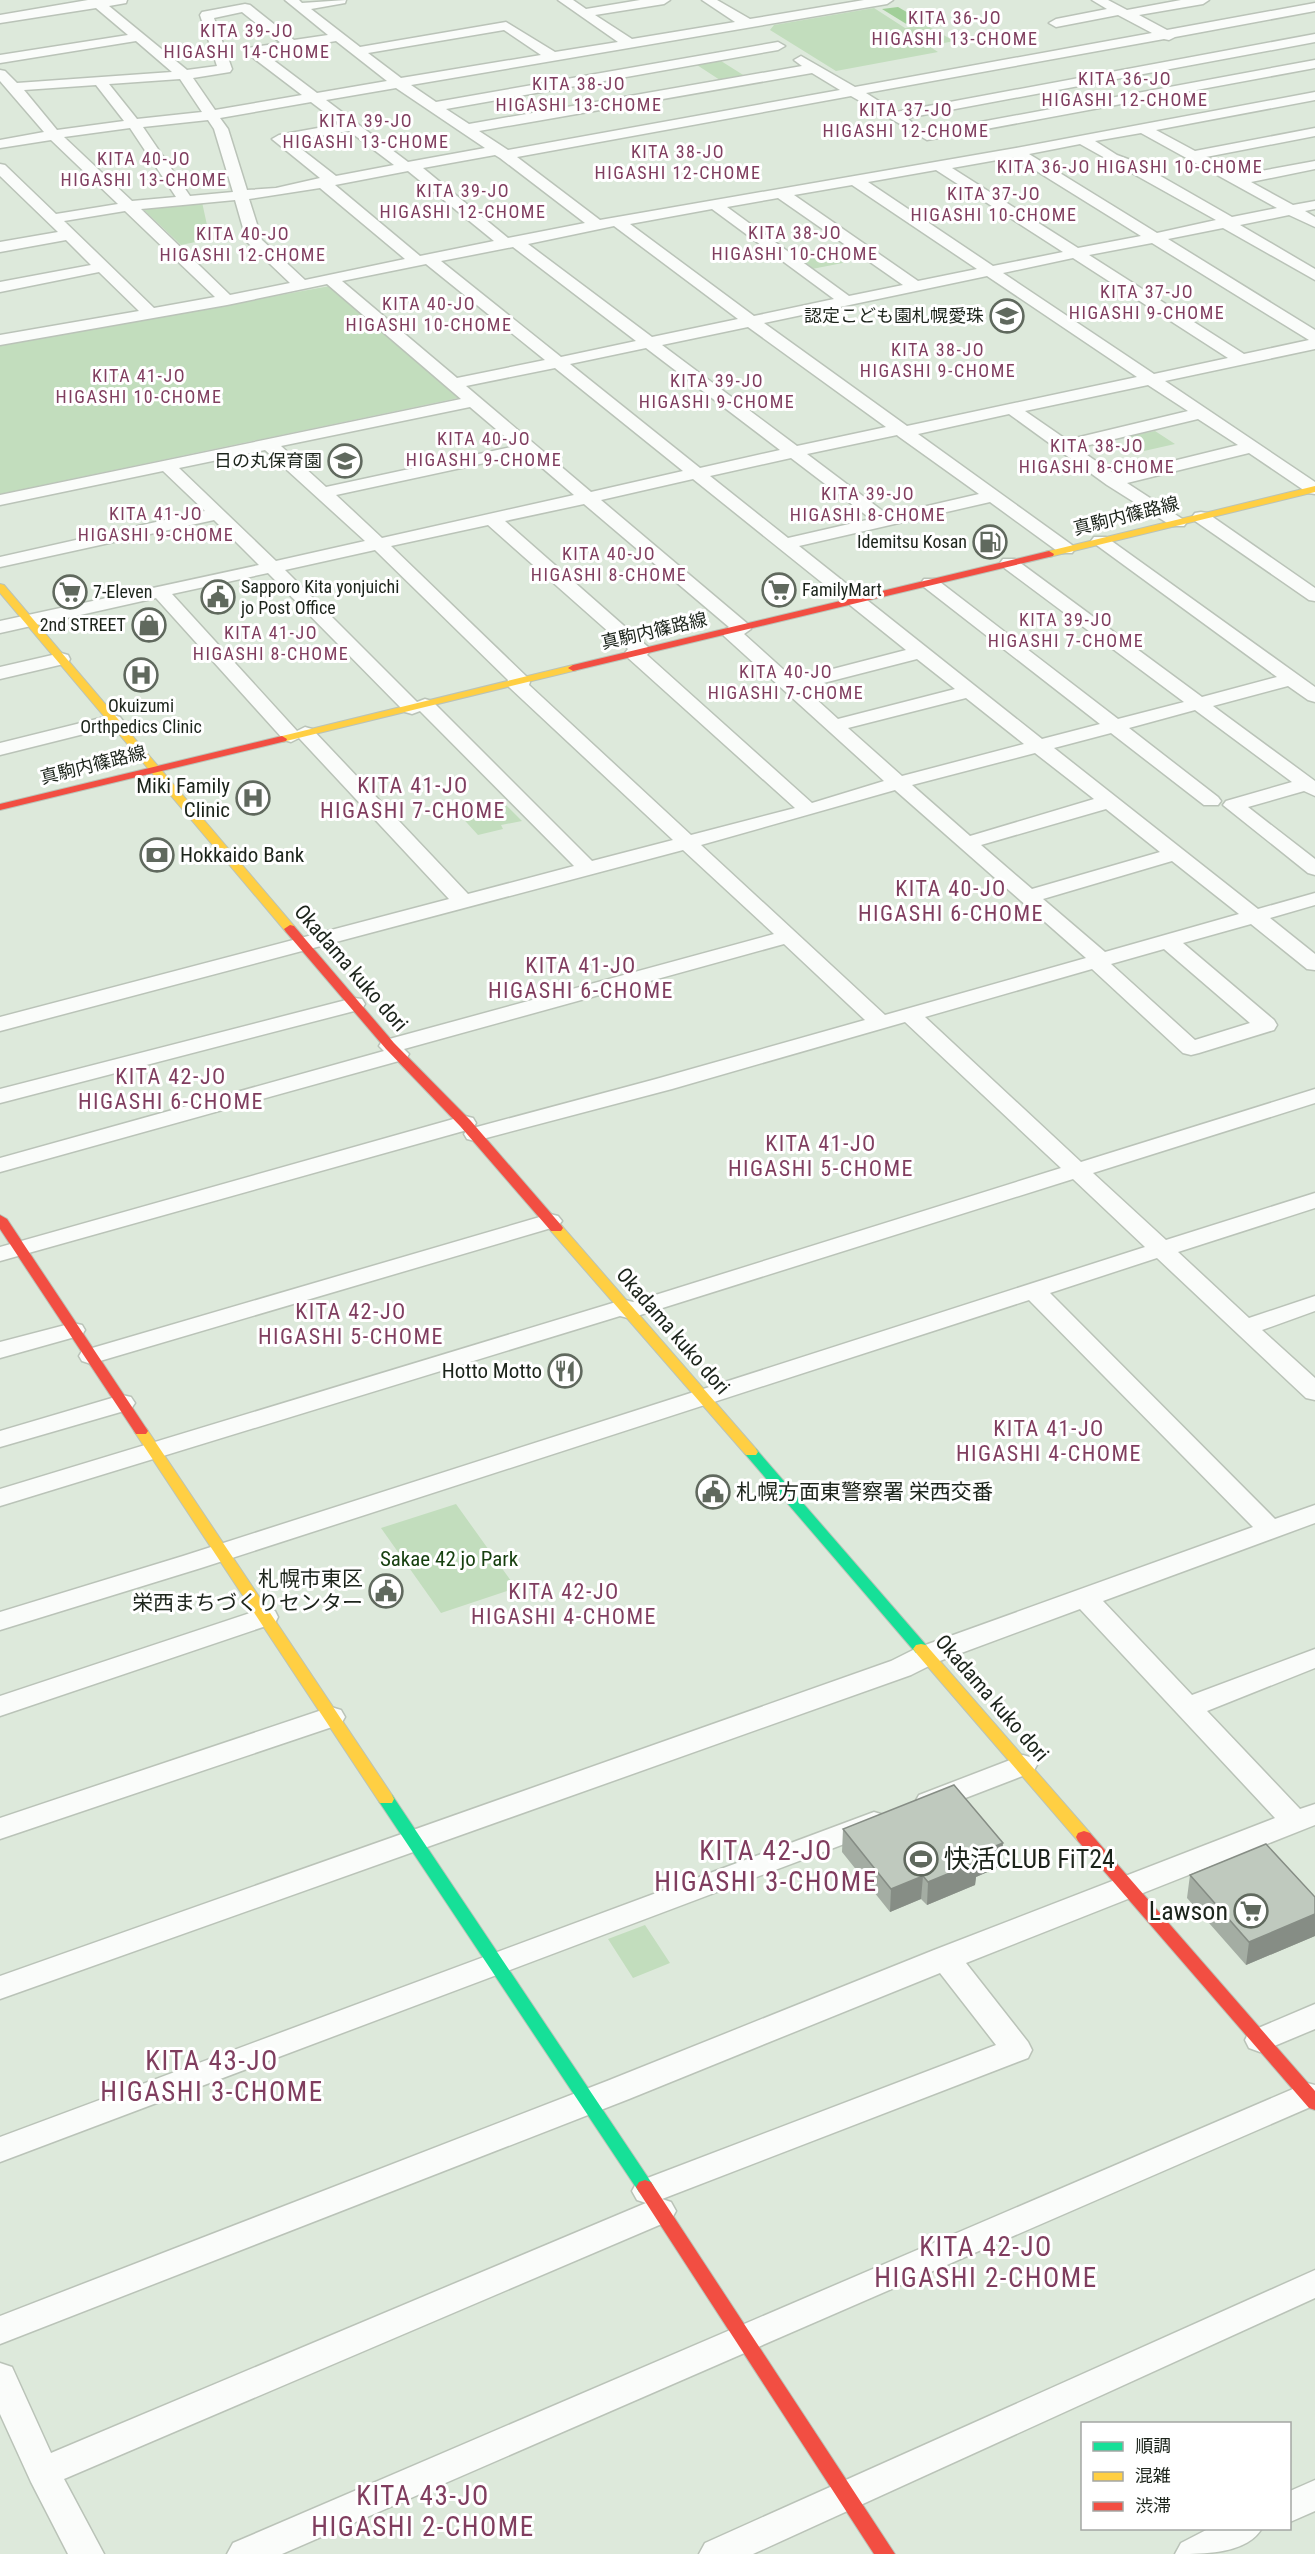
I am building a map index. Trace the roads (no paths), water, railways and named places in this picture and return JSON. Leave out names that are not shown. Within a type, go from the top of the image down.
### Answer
[{"type":"main road","name":"真駒内篠路線","points":[[0,807],[1314,489]]},
{"type":"main road","name":"Okadama kuko dori","points":[[0,587],[354,1004],[394,1050],[470,1129],[1311,2099]]},
{"type":"main road","points":[[0,1219],[10,1252],[91,1356],[654,2201],[885,2554]]},
{"type":"street","points":[[0,19],[96,2],[121,0]]},
{"type":"street","points":[[295,3],[340,0]]},
{"type":"street","points":[[564,0],[630,44]]},
{"type":"street","points":[[584,14],[664,0]]},
{"type":"street","points":[[708,0],[778,46],[965,160]]},
{"type":"street","points":[[0,144],[211,115],[746,24],[840,4],[887,0]]},
{"type":"street","points":[[1098,0],[1294,100]]},
{"type":"street","points":[[1056,23],[1203,0]]},
{"type":"street","points":[[1301,0],[1315,7]]},
{"type":"street","points":[[96,2],[184,75],[221,129],[255,242],[302,285]]},
{"type":"street","points":[[295,3],[400,84],[500,152],[597,225]]},
{"type":"street","points":[[52,219],[130,206],[276,192],[408,166],[854,92],[1315,7]]},
{"type":"street","points":[[14,87],[184,75],[225,69],[207,15],[245,8],[292,45]]},
{"type":"street","points":[[357,51],[506,26],[553,57]]},
{"type":"street","points":[[0,59],[138,37]]},
{"type":"street","points":[[339,37],[253,51],[312,98],[650,342],[885,521]]},
{"type":"street","points":[[895,116],[1315,38]]},
{"type":"street","points":[[652,40],[757,109]]},
{"type":"street","points":[[433,107],[778,46]]},
{"type":"street","points":[[927,136],[1315,64]]},
{"type":"street","points":[[465,129],[815,68]]},
{"type":"street","points":[[961,72],[1057,128],[1112,158],[1131,165],[1315,275]]},
{"type":"street","points":[[0,74],[14,87],[54,135],[227,300]]},
{"type":"street","points":[[100,82],[134,124],[185,200]]},
{"type":"street","points":[[0,340],[227,300],[597,225],[1016,152],[1315,96]]},
{"type":"street","points":[[352,126],[279,139],[423,260],[557,360],[1315,964]]},
{"type":"street","points":[[1142,128],[1315,223]]},
{"type":"street","points":[[1192,156],[1315,132]]},
{"type":"street","points":[[1016,152],[1315,337]]},
{"type":"street","points":[[938,165],[1242,360]]},
{"type":"street","points":[[1237,180],[1315,165]]},
{"type":"street","points":[[3,174],[151,314]]},
{"type":"street","points":[[855,180],[1314,489]]},
{"type":"street","points":[[781,193],[915,286]]},
{"type":"street","points":[[454,384],[749,320],[1315,205]]},
{"type":"street","points":[[715,206],[846,300]]},
{"type":"street","points":[[618,222],[749,320],[1066,549]]},
{"type":"street","points":[[0,248],[69,235]]},
{"type":"street","points":[[0,286],[102,267]]},
{"type":"street","points":[[330,279],[589,498],[737,630],[791,686],[1098,960],[1191,1048],[1266,1025],[1168,941]]},
{"type":"street","points":[[0,627],[699,474],[1315,344]]},
{"type":"street","points":[[0,500],[474,401]]},
{"type":"street","points":[[1012,409],[1113,481],[1178,522]]},
{"type":"street","points":[[1064,446],[1201,413]]},
{"type":"street","points":[[270,445],[380,545],[518,682],[880,1022]]},
{"type":"street","points":[[1113,481],[1252,447]]},
{"type":"street","points":[[323,493],[530,448]]},
{"type":"street","points":[[168,466],[587,868]]},
{"type":"street","points":[[1294,494],[1315,508]]},
{"type":"street","points":[[786,544],[993,496]]},
{"type":"street","points":[[0,562],[217,514]]},
{"type":"street","points":[[1201,517],[1315,596]]},
{"type":"street","points":[[493,520],[809,810]]},
{"type":"street","points":[[1100,541],[1306,686]]},
{"type":"street","points":[[1009,563],[1311,787]]},
{"type":"street","points":[[930,583],[1211,801]]},
{"type":"street","points":[[161,593],[463,901]]},
{"type":"street","points":[[791,686],[921,652]]},
{"type":"street","points":[[0,673],[61,659]]},
{"type":"street","points":[[0,1024],[809,810],[898,783],[1199,703],[1306,686]]},
{"type":"street","points":[[835,725],[971,691]]},
{"type":"street","points":[[0,748],[113,721]]},
{"type":"street","points":[[1311,787],[1233,805],[1315,869]]},
{"type":"street","points":[[967,843],[1110,801]]},
{"type":"street","points":[[1028,897],[1177,853]]},
{"type":"street","points":[[10,1252],[470,1129],[664,1084],[1315,899]]},
{"type":"street","points":[[0,1165],[787,937]]},
{"type":"street","points":[[0,1096],[354,1004]]},
{"type":"street","points":[[909,1014],[1315,1392]]},
{"type":"street","points":[[0,1498],[626,1309],[1315,1096]]},
{"type":"street","points":[[0,1621],[192,1562],[1315,1200]]},
{"type":"street","points":[[91,1356],[550,1221]]},
{"type":"street","points":[[1033,1290],[1271,1530]]},
{"type":"street","points":[[1246,1327],[1315,1303]]},
{"type":"street","points":[[0,1350],[73,1330]]},
{"type":"street","points":[[0,1439],[122,1403]]},
{"type":"street","points":[[0,1988],[413,1839],[890,1672],[927,1655],[1315,1514]]},
{"type":"street","points":[[0,2330],[588,2102],[945,1958],[1305,1818],[1187,1708],[1086,1599]]},
{"type":"street","points":[[0,1706],[265,1617]]},
{"type":"street","points":[[1187,1708],[1315,1658]]},
{"type":"street","points":[[0,1829],[331,1716]]},
{"type":"street","points":[[0,2150],[1023,1765]]},
{"type":"street","points":[[44,2472],[654,2201],[1017,2050],[945,1958]]},
{"type":"street","points":[[1260,2040],[1315,2016]]},
{"type":"street","points":[[245,2554],[1311,2099]]},
{"type":"street","points":[[717,2554],[1315,2283]]},
{"type":"street","points":[[0,2377],[44,2472],[86,2554]]},
{"type":"street","points":[[1291,2507],[1315,2495]]},
{"type":"street","points":[[1192,2554],[1243,2530]]},
{"type":"place","name":"認定こども園札幌愛珠","points":[[1007,316]]},
{"type":"place","name":"日の丸保育園","points":[[345,461]]},
{"type":"place","name":"Idemitsu Kosan","points":[[990,542]]},
{"type":"place","name":"FamilyMart","points":[[779,590]]},
{"type":"place","name":"7-Eleven","points":[[70,592]]},
{"type":"place","name":"Sapporo Kita yonjuichi jo Post Office","points":[[218,597]]},
{"type":"place","name":"2nd STREET","points":[[149,625]]},
{"type":"place","name":"Okuizumi Orthpedics Clinic","points":[[141,675]]},
{"type":"place","name":"Miki Family Clinic","points":[[253,798]]},
{"type":"place","name":"Hokkaido Bank","points":[[157,855]]},
{"type":"place","name":"Hotto Motto","points":[[565,1371]]},
{"type":"place","name":"札幌方面東警察署 栄西交番","points":[[713,1492]]},
{"type":"place","name":"札幌市東区 栄西まちづくりセンター","points":[[386,1591]]},
{"type":"place","name":"快活CLUB FiT24","points":[[921,1859]]},
{"type":"place","name":"Lawson","points":[[1251,1911]]},
{"type":"district","name":"KITA 36-JO HIGASHI 13-CHOME","points":[[955,28]]},
{"type":"district","name":"KITA 39-JO HIGASHI 14-CHOME","points":[[247,42]]},
{"type":"district","name":"KITA 36-JO HIGASHI 12-CHOME","points":[[1125,89]]},
{"type":"district","name":"KITA 38-JO HIGASHI 13-CHOME","points":[[579,94]]},
{"type":"district","name":"KITA 37-JO HIGASHI 12-CHOME","points":[[906,120]]},
{"type":"district","name":"KITA 39-JO HIGASHI 13-CHOME","points":[[366,131]]},
{"type":"district","name":"KITA 38-JO HIGASHI 12-CHOME","points":[[678,162]]},
{"type":"district","name":"KITA 36-JO HIGASHI 10-CHOME","points":[[1130,167]]},
{"type":"district","name":"KITA 40-JO HIGASHI 13-CHOME","points":[[144,169]]},
{"type":"district","name":"KITA 39-JO HIGASHI 12-CHOME","points":[[463,201]]},
{"type":"district","name":"KITA 37-JO HIGASHI 10-CHOME","points":[[994,204]]},
{"type":"district","name":"KITA 38-JO HIGASHI 10-CHOME","points":[[795,243]]},
{"type":"district","name":"KITA 40-JO HIGASHI 12-CHOME","points":[[243,244]]},
{"type":"district","name":"KITA 37-JO HIGASHI 9-CHOME","points":[[1147,302]]},
{"type":"district","name":"KITA 40-JO HIGASHI 10-CHOME","points":[[429,314]]},
{"type":"district","name":"KITA 38-JO HIGASHI 9-CHOME","points":[[938,360]]},
{"type":"district","name":"KITA 41-JO HIGASHI 10-CHOME","points":[[139,386]]},
{"type":"district","name":"KITA 39-JO HIGASHI 9-CHOME","points":[[717,391]]},
{"type":"district","name":"KITA 40-JO HIGASHI 9-CHOME","points":[[484,449]]},
{"type":"district","name":"KITA 38-JO HIGASHI 8-CHOME","points":[[1097,456]]},
{"type":"district","name":"KITA 39-JO HIGASHI 8-CHOME","points":[[868,504]]},
{"type":"district","name":"KITA 41-JO HIGASHI 9-CHOME","points":[[156,524]]},
{"type":"district","name":"KITA 40-JO HIGASHI 8-CHOME","points":[[609,564]]},
{"type":"district","name":"KITA 39-JO HIGASHI 7-CHOME","points":[[1066,630]]},
{"type":"district","name":"KITA 41-JO HIGASHI 8-CHOME","points":[[271,643]]},
{"type":"district","name":"KITA 40-JO HIGASHI 7-CHOME","points":[[786,682]]},
{"type":"district","name":"KITA 41-JO HIGASHI 7-CHOME","points":[[413,798]]},
{"type":"district","name":"KITA 40-JO HIGASHI 6-CHOME","points":[[951,900]]},
{"type":"district","name":"KITA 41-JO HIGASHI 6-CHOME","points":[[581,978]]},
{"type":"district","name":"KITA 42-JO HIGASHI 6-CHOME","points":[[171,1088]]},
{"type":"district","name":"KITA 41-JO HIGASHI 5-CHOME","points":[[821,1156]]},
{"type":"district","name":"KITA 42-JO HIGASHI 5-CHOME","points":[[351,1324]]},
{"type":"district","name":"KITA 41-JO HIGASHI 4-CHOME","points":[[1049,1440]]},
{"type":"district","name":"KITA 42-JO HIGASHI 4-CHOME","points":[[564,1604]]},
{"type":"district","name":"KITA 42-JO HIGASHI 3-CHOME","points":[[766,1866]]},
{"type":"district","name":"KITA 43-JO HIGASHI 3-CHOME","points":[[212,2076]]},
{"type":"district","name":"KITA 42-JO HIGASHI 2-CHOME","points":[[986,2262]]},
{"type":"district","name":"KITA 43-JO HIGASHI 2-CHOME","points":[[423,2512]]},
{"type":"park label","name":"Sakae 42 jo Park","points":[[449,1559]]}]
